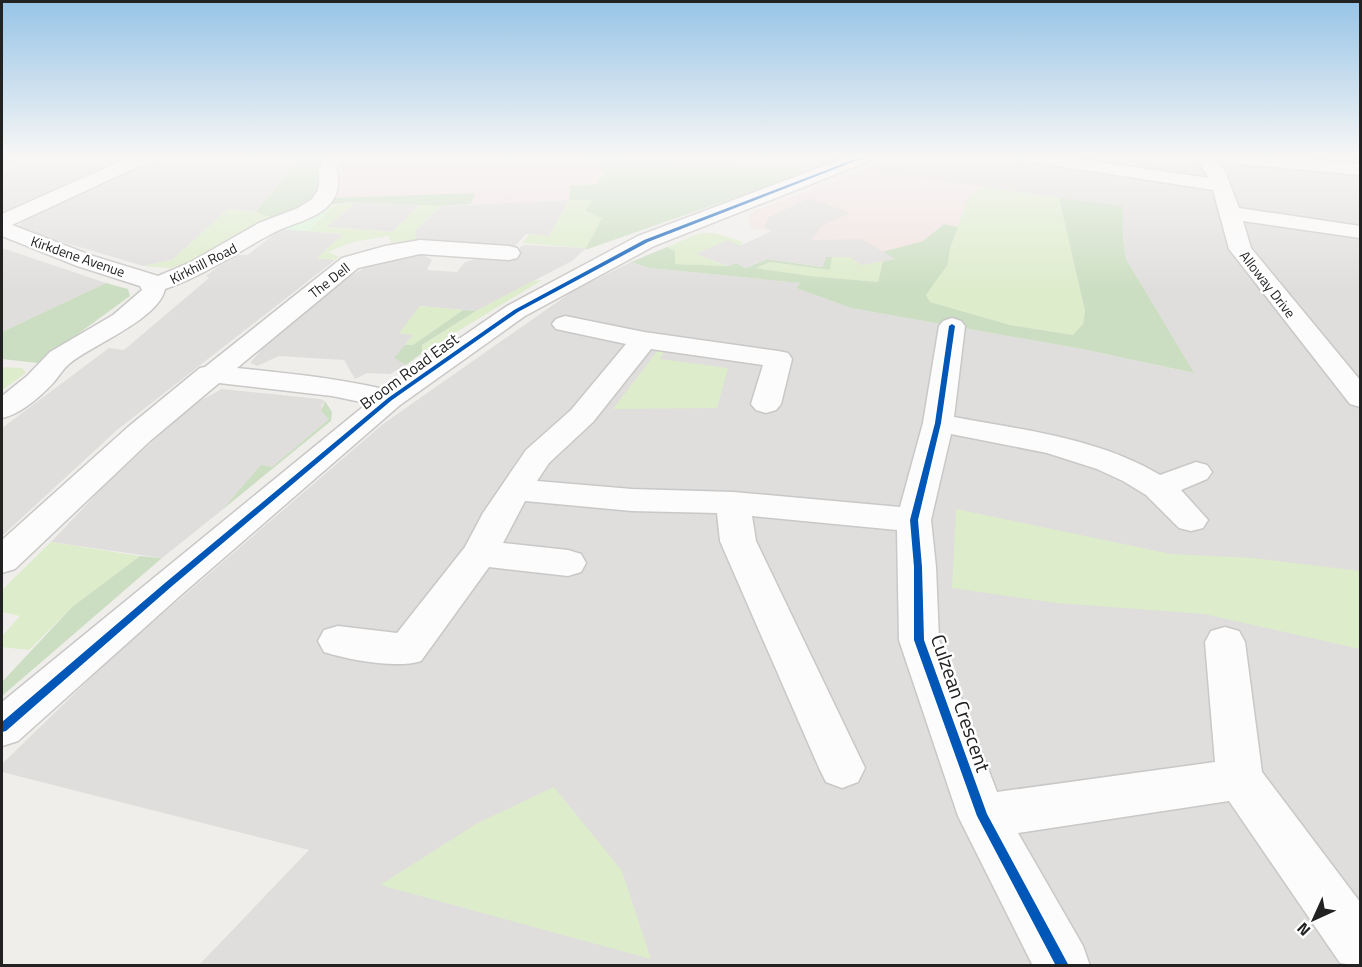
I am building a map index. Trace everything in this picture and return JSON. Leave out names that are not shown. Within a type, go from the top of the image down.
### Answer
[{"type":"street","points":[[2,222],[48,201]]},
{"type":"street","name":"Kirkhill Road","points":[[2,409],[41,380],[53,368],[57,360],[107,331],[148,299],[154,291],[152,286],[179,278],[207,264],[319,201]]},
{"type":"street","name":"Broom Road East","points":[[2,728],[390,399],[516,311],[646,242],[751,201]]},
{"type":"street","name":"Alloway Drive","points":[[1227,201],[1240,249],[1360,398]]},
{"type":"street","points":[[1231,213],[1360,232]]},
{"type":"street","name":"Kirkdene Avenue","points":[[2,229],[85,261],[150,281],[152,286]]},
{"type":"street","name":"The Dell","points":[[2,560],[139,434],[350,262],[420,247],[450,257],[509,253]]},
{"type":"street","points":[[566,324],[644,340],[778,359],[766,404]]},
{"type":"street","name":"Culzean Crescent","points":[[952,326],[938,423],[914,520],[918,567],[919,640],[982,816],[1063,966]]},
{"type":"street","points":[[338,641],[407,650],[480,553],[500,513],[537,457],[582,416],[644,340]]},
{"type":"street","points":[[210,374],[332,387],[390,399]]},
{"type":"street","points":[[938,423],[1086,454],[1128,471],[1158,488],[1191,520]]},
{"type":"street","points":[[1158,488],[1196,472]]},
{"type":"street","points":[[516,490],[632,500],[733,503],[914,520]]},
{"type":"street","points":[[733,503],[738,541],[842,768]]},
{"type":"street","points":[[480,553],[568,563]]},
{"type":"street","points":[[1225,642],[1240,779],[1359,944]]},
{"type":"street","points":[[982,816],[1240,779]]},
{"type":"shaded area","points":[[2,201],[32,201],[24,205],[2,213]]},
{"type":"shaded area","points":[[61,201],[264,201],[256,212],[228,209],[172,260],[143,266],[19,229],[19,225],[28,217]]},
{"type":"shaded area","points":[[472,201],[541,201],[471,204]]},
{"type":"shaded area","points":[[568,201],[549,236],[526,234],[515,246],[416,240],[416,230],[441,206]]},
{"type":"shaded area","points":[[781,201],[967,201],[958,227],[944,224],[923,241],[883,252],[895,259],[861,265],[767,259],[727,240],[740,246],[771,231],[751,228],[748,215]]},
{"type":"shaded area","points":[[803,201],[818,201],[850,213],[823,225],[812,240],[862,239],[895,259],[861,265],[850,257],[826,257],[823,267],[767,259],[746,268],[736,263],[728,266],[696,254],[727,240],[740,246],[772,231],[764,227],[769,217]]},
{"type":"shaded area","points":[[1082,201],[1360,201],[1360,965],[199,965],[309,850],[2,772],[2,764],[109,660],[383,424],[573,291],[631,262],[650,268],[802,283],[796,288],[851,308],[1082,349],[1193,373],[1126,259],[1123,239],[1123,207]]},
{"type":"shaded area","points":[[356,202],[420,205],[393,232],[327,227]]},
{"type":"shaded area","points":[[280,229],[344,234],[317,258],[335,260],[117,430],[2,536],[2,428],[109,348],[124,350],[209,278],[206,276],[234,255],[248,255]]},
{"type":"shaded area","points":[[521,246],[586,248],[572,261],[476,311],[420,306],[400,334],[414,334],[395,358],[406,365],[390,374],[367,373],[355,379],[344,360],[279,356],[257,366],[250,363],[263,348],[344,280],[364,268],[417,255],[426,256],[432,260],[427,270],[457,272],[465,262],[475,259],[511,260]]},
{"type":"shaded area","points":[[2,248],[106,283],[2,332]]},
{"type":"shaded area","points":[[222,389],[320,399],[325,401],[321,406],[329,419],[272,467],[261,466],[222,510],[162,558],[51,542],[105,485],[192,405]]},
{"type":"green space","points":[[265,201],[311,201],[278,220],[256,212]]},
{"type":"green space","points":[[318,201],[472,201],[471,204],[441,206],[356,202],[316,206]]},
{"type":"green space","points":[[568,201],[595,201],[602,218],[586,248],[522,243],[530,234],[549,236]]},
{"type":"green space","points":[[592,201],[725,201],[585,250],[602,218],[586,211]]},
{"type":"green space","points":[[967,201],[1060,201],[1085,311],[1083,324],[1073,335],[1010,325],[930,302],[926,295],[948,264],[950,248]]},
{"type":"green space","points":[[1060,201],[1084,201],[1123,206],[1123,239],[1126,259],[1194,373],[1082,349],[851,308],[796,288],[801,283],[650,268],[631,262],[667,247],[675,251],[675,264],[727,266],[736,263],[746,268],[767,259],[822,267],[825,257],[832,257],[830,270],[770,262],[756,268],[878,282],[883,261],[894,259],[882,252],[923,241],[944,224],[958,227],[950,248],[948,264],[926,295],[930,302],[1010,325],[1073,335],[1083,324],[1085,311]]},
{"type":"green space","points":[[356,202],[327,227],[392,232],[420,205],[441,206],[416,230],[416,240],[391,243],[388,236],[354,242],[328,252],[339,257],[335,260],[317,258],[343,234],[308,231],[333,206]]},
{"type":"green space","points":[[316,206],[333,206],[308,231],[272,229]]},
{"type":"green space","points":[[228,209],[256,212],[278,220],[190,263],[170,268],[143,266],[172,260]]},
{"type":"green space","points":[[700,233],[715,233],[743,242],[740,246],[697,254],[727,266],[674,264],[667,247]]},
{"type":"green space","points":[[832,257],[850,257],[861,265],[883,261],[878,282],[755,268],[769,262],[829,270]]},
{"type":"green space","points":[[542,280],[422,353],[421,346],[476,311],[533,281]]},
{"type":"green space","points":[[106,283],[128,289],[130,296],[38,363],[2,359],[2,332]]},
{"type":"green space","points":[[420,306],[463,310],[413,345],[405,345],[413,335],[399,333]]},
{"type":"green space","points":[[463,310],[476,311],[422,345],[422,353],[406,365],[394,358],[405,345],[413,345]]},
{"type":"green space","points":[[658,350],[665,351],[660,359],[728,368],[717,408],[613,409]]},
{"type":"green space","points":[[2,367],[22,368],[26,373],[2,390]]},
{"type":"green space","points":[[325,401],[332,412],[331,421],[222,510],[261,465],[272,467],[329,419],[321,411]]},
{"type":"green space","points":[[956,509],[1171,554],[1254,558],[1360,571],[1360,649],[1204,614],[1057,603],[952,588]]},
{"type":"green space","points":[[51,542],[140,556],[72,607],[29,650],[2,647],[2,636],[20,616],[2,612],[2,590]]},
{"type":"green space","points":[[140,556],[162,558],[2,696],[2,682],[72,607]]},
{"type":"green space","points":[[554,787],[622,871],[651,959],[380,885],[476,824]]},
{"type":"cycle path","points":[[2,728],[390,399],[516,311],[646,241],[749,201]]},
{"type":"cycle path","points":[[952,326],[938,423],[914,520],[918,567],[919,640],[982,816],[1063,966]]}]
